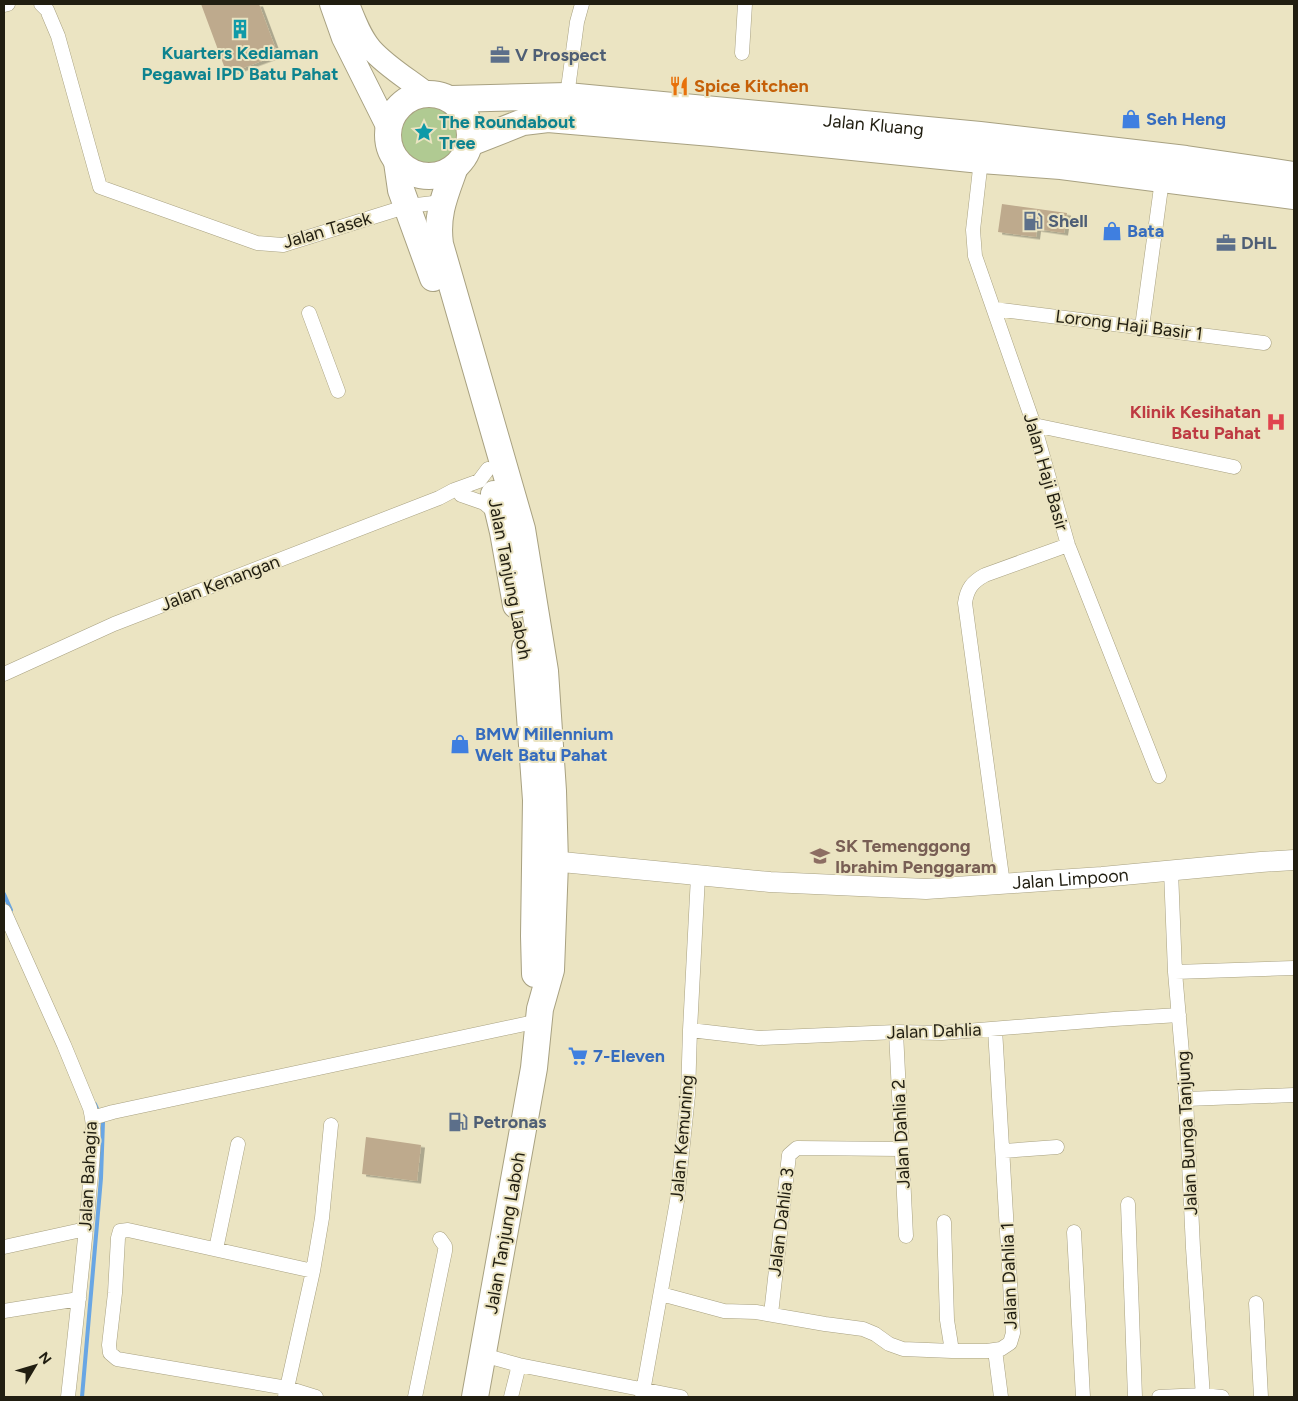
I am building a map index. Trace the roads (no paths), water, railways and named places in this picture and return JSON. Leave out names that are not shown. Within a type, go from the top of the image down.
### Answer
[{"type":"highway","points":[[415,95],[438,96],[460,108],[467,118],[470,143],[467,152],[455,167],[444,174],[432,176],[419,175],[407,170],[397,162],[391,152],[388,128],[397,108],[405,100],[415,95]]},
{"type":"highway","name":"Jalan Kluang","points":[[438,96],[567,96],[902,128],[1186,159],[1294,175]]},
{"type":"highway","name":"Jalan Kluang","points":[[470,143],[524,122],[548,119],[1061,166],[1294,196]]},
{"type":"highway","points":[[902,128],[917,138],[971,145],[976,148],[980,160]]},
{"type":"highway","name":"Jalan Tanjung Laboh","points":[[397,162],[401,190],[450,327],[497,480],[522,529],[545,671],[551,752],[546,861],[551,970],[540,1015],[534,1068],[475,1397]]},
{"type":"highway","name":"Jalan Tanjung Laboh","points":[[455,167],[442,202],[438,228],[440,244],[497,480],[500,520],[525,650],[536,800],[546,861]]},
{"type":"main road","points":[[331,4],[343,38],[388,128]]},
{"type":"main road","points":[[348,4],[362,36],[370,48],[384,62],[438,96]]},
{"type":"street","points":[[4,5],[8,4]]},
{"type":"street","name":"Jalan Tasek","points":[[41,4],[47,10],[58,36],[100,186],[257,243],[283,246],[408,206],[442,202]]},
{"type":"street","points":[[567,96],[577,22],[582,4]]},
{"type":"street","points":[[742,53],[745,4]]},
{"type":"street","name":"Jalan Haji Basir","points":[[980,160],[973,222],[975,256],[1034,425],[1068,545],[1159,776]]},
{"type":"street","points":[[1142,327],[1162,180]]},
{"type":"street","name":"Lorong Haji Basir 1","points":[[994,308],[1264,343]]},
{"type":"street","points":[[309,313],[338,391]]},
{"type":"street","points":[[1034,425],[1234,467]]},
{"type":"street","name":"Jalan Kenangan","points":[[439,498],[461,495],[497,480]]},
{"type":"street","name":"Jalan Kenangan","points":[[4,674],[114,624],[439,498],[454,490],[479,481],[497,480]]},
{"type":"street","name":"Jalan Kenangan","points":[[461,495],[484,503],[494,510],[500,520]]},
{"type":"street","points":[[1003,884],[965,603],[966,595],[975,580],[985,575],[1068,545]]},
{"type":"street","name":"Jalan Limpoon","points":[[546,861],[770,882],[926,889],[1171,872],[1294,860]]},
{"type":"street","name":"Jalan Bunga Tanjung","points":[[1171,872],[1203,1396]]},
{"type":"street","name":"Jalan Kemuning","points":[[643,1394],[677,1201],[688,1095],[698,876]]},
{"type":"street","name":"Jalan Bahagia","points":[[4,912],[95,1117],[86,1229],[68,1397]]},
{"type":"street","points":[[1176,972],[1294,968]]},
{"type":"street","points":[[95,1117],[540,1015]]},
{"type":"street","name":"Jalan Dahlia","points":[[690,1030],[759,1038],[896,1032],[942,1033],[1179,1015]]},
{"type":"street","name":"Jalan Dahlia 1","points":[[661,1294],[724,1311],[756,1312],[863,1329],[902,1349],[995,1350],[1001,1349],[1010,1343],[1013,1333],[1004,1151],[995,1029]]},
{"type":"street","name":"Jalan Dahlia 2","points":[[896,1032],[906,1236]]},
{"type":"street","points":[[1186,1099],[1294,1095]]},
{"type":"street","points":[[286,1393],[313,1271],[322,1218],[330,1125]]},
{"type":"street","points":[[216,1249],[238,1144]]},
{"type":"street","points":[[1004,1151],[1057,1147]]},
{"type":"street","name":"Jalan Dahlia 3","points":[[771,1314],[789,1155],[797,1148],[901,1149]]},
{"type":"street","points":[[1128,1204],[1135,1397]]},
{"type":"street","points":[[944,1222],[947,1320],[952,1351]]},
{"type":"street","points":[[4,1247],[86,1229]]},
{"type":"street","points":[[313,1271],[128,1230],[120,1231],[109,1345],[110,1353],[117,1359],[286,1393],[316,1397]]},
{"type":"street","points":[[1074,1232],[1082,1397]]},
{"type":"street","points":[[415,1397],[445,1251],[445,1246],[440,1239]]},
{"type":"street","points":[[4,1311],[79,1299]]},
{"type":"street","points":[[1256,1303],[1260,1397]]},
{"type":"street","points":[[995,1350],[1001,1397]]},
{"type":"street","points":[[483,1355],[643,1394],[681,1397]]},
{"type":"street","points":[[511,1397],[519,1365]]},
{"type":"street","points":[[1159,1397],[1222,1397]]},
{"type":"waterway","points":[[4,894],[11,910]]},
{"type":"waterway","points":[[82,1397],[101,1178],[103,1122],[95,1104]]},
{"type":"place","name":"Kuarters Kediaman Pegawai IPD Batu Pahat","points":[[240,29]]},
{"type":"place","name":"V Prospect","points":[[500,55]]},
{"type":"place","name":"Spice Kitchen","points":[[679,86]]},
{"type":"place","name":"Seh Heng","points":[[1131,119]]},
{"type":"place","name":"The Roundabout Tree","points":[[424,132]]},
{"type":"place","name":"Shell","points":[[1033,221]]},
{"type":"place","name":"Bata","points":[[1112,231]]},
{"type":"place","name":"DHL","points":[[1226,243]]},
{"type":"place","name":"Klinik Kesihatan Batu Pahat","points":[[1276,422]]},
{"type":"place","name":"BMW Millennium Welt Batu Pahat","points":[[460,744]]},
{"type":"place","name":"SK Temenggong Ibrahim Penggaram","points":[[820,856]]},
{"type":"place","name":"7-Eleven","points":[[578,1056]]},
{"type":"place","name":"Petronas","points":[[458,1122]]}]
